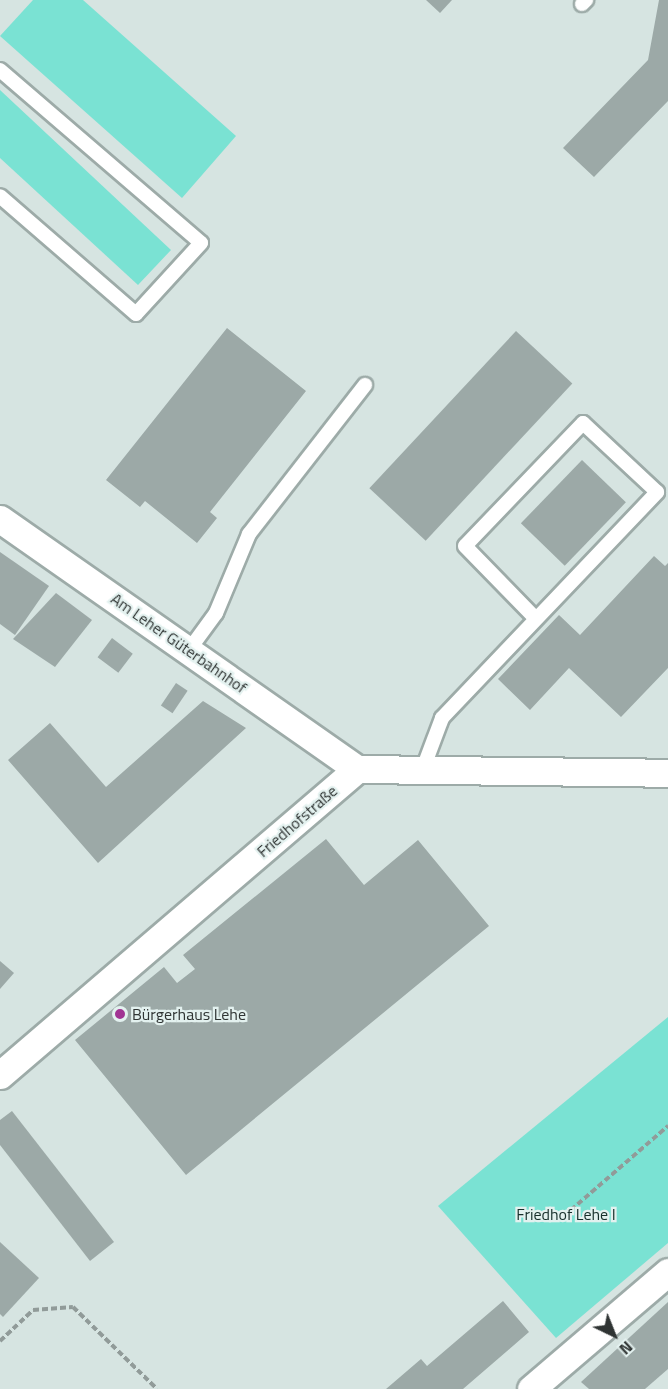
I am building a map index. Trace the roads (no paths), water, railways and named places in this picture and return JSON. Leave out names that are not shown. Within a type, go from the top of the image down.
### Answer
[{"type":"street","name":"Am Leher Güterbahnhof","points":[[0,519],[357,769]]},
{"type":"street","points":[[357,769],[424,766],[668,773]]},
{"type":"street","name":"Friedhofstraße","points":[[0,1075],[357,769]]},
{"type":"street","points":[[531,1389],[668,1272]]},
{"type":"lane","points":[[0,70],[201,243],[136,314],[0,196]]},
{"type":"lane","points":[[189,650],[216,613],[249,534],[365,385]]},
{"type":"lane","points":[[424,766],[442,718],[534,617],[657,492],[583,423],[465,546],[534,617]]},
{"type":"place","name":"Bürgerhaus Lehe","points":[[120,1014]]},
{"type":"park label","name":"Friedhof Lehe I","points":[[566,1214]]}]
